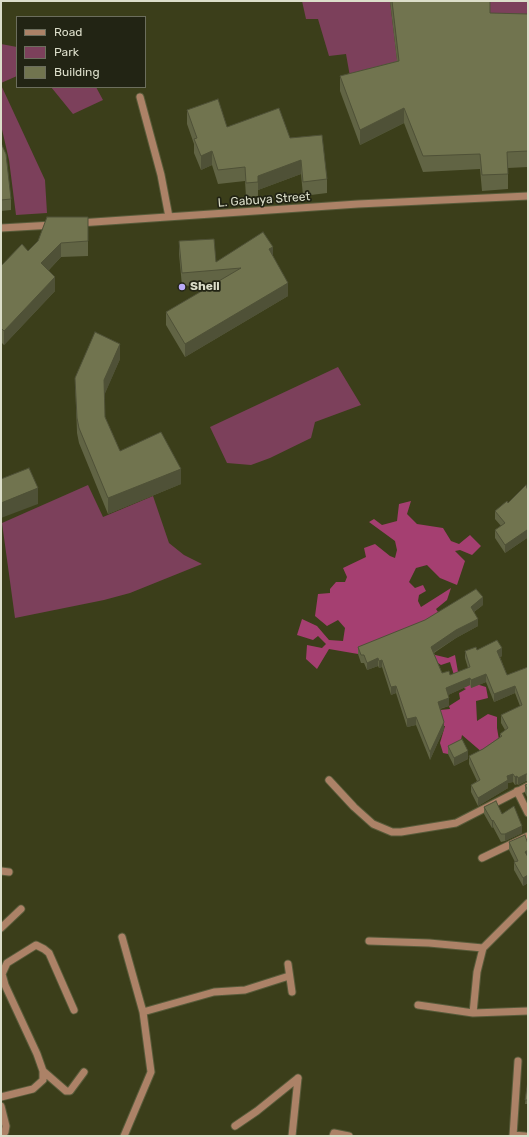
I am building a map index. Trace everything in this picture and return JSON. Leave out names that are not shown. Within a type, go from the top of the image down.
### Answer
[{"type":"street","points":[[140,97],[161,175],[169,217]]},
{"type":"street","name":"L. Gabuya Street","points":[[74,223],[358,204],[528,196]]},
{"type":"street","points":[[1,228],[55,225]]},
{"type":"street","points":[[329,780],[354,807],[373,824],[387,830],[401,832],[456,823],[528,786]]},
{"type":"street","points":[[517,791],[528,813]]},
{"type":"street","points":[[482,858],[528,836]]},
{"type":"street","points":[[473,1013],[477,972],[483,948],[528,903]]},
{"type":"street","points":[[1,928],[21,909]]},
{"type":"street","points":[[1,920],[9,920]]},
{"type":"street","points":[[122,937],[143,1012],[151,1072],[124,1136]]},
{"type":"street","points":[[368,941],[429,943],[483,948]]},
{"type":"street","points":[[1,1097],[33,1090],[43,1080],[43,1071],[5,985],[2,974],[7,963],[36,945],[44,949],[49,953],[74,1010]]},
{"type":"street","points":[[288,964],[292,992]]},
{"type":"street","points":[[143,1012],[214,992],[245,990],[289,976]]},
{"type":"street","points":[[418,1005],[473,1013],[528,1011]]},
{"type":"street","points":[[518,1061],[513,1135],[525,1136]]},
{"type":"street","points":[[43,1071],[66,1091],[70,1091],[84,1072]]},
{"type":"street","points":[[235,1126],[257,1111],[298,1078],[292,1136]]},
{"type":"street","points":[[1,1106],[6,1126],[5,1132],[1,1136]]},
{"type":"street","points":[[333,1136],[334,1133],[350,1136]]},
{"type":"green space","points":[[302,1],[390,1],[399,76],[352,88],[346,54],[329,56],[318,19],[306,19]]},
{"type":"green space","points":[[490,1],[528,1],[528,30],[490,29]]},
{"type":"green space","points":[[1,44],[16,47],[16,76],[1,83]]},
{"type":"green space","points":[[1,85],[45,180],[47,213],[16,215],[9,160],[1,125]]},
{"type":"green space","points":[[52,88],[97,88],[103,100],[73,114]]},
{"type":"green space","points":[[338,367],[361,405],[315,422],[311,438],[270,458],[251,465],[227,463],[210,427]]},
{"type":"green space","points":[[88,485],[103,517],[153,496],[169,543],[184,555],[202,564],[130,593],[104,600],[15,618],[2,523]]},
{"type":"shaded area","points":[[411,501],[407,514],[417,524],[443,528],[451,541],[459,544],[470,535],[481,546],[472,555],[460,550],[455,551],[465,561],[457,585],[440,578],[427,565],[416,568],[409,582],[415,588],[423,585],[426,591],[419,595],[418,601],[421,607],[451,588],[447,600],[436,609],[440,615],[358,654],[329,649],[317,669],[306,659],[307,645],[322,648],[326,644],[318,636],[313,640],[297,635],[302,619],[317,626],[329,640],[343,641],[345,628],[338,620],[327,626],[315,616],[318,594],[330,593],[330,589],[336,582],[345,582],[347,577],[343,568],[366,557],[364,548],[375,544],[390,556],[395,558],[397,550],[395,541],[369,522],[374,519],[382,525],[397,521],[399,504]]},
{"type":"shaded area","points":[[431,654],[448,658],[455,655],[458,672],[466,681],[486,687],[488,698],[476,701],[477,721],[488,714],[497,717],[500,746],[483,753],[462,735],[461,740],[448,754],[443,753],[440,743],[445,726],[436,726],[440,710],[450,709],[449,706],[460,699],[459,693],[466,689],[457,685],[450,662],[441,665],[431,658]]},
{"type":"building","points":[[392,1],[490,1],[490,13],[528,14],[528,151],[507,152],[508,174],[482,175],[480,154],[423,156],[404,108],[360,130],[340,76],[399,61]]},
{"type":"building","points":[[218,99],[227,127],[279,108],[290,138],[322,135],[327,179],[303,182],[301,160],[258,176],[258,182],[246,183],[245,167],[218,170],[212,151],[201,156],[194,139],[197,138],[187,110]]},
{"type":"building","points":[[1,143],[6,154],[11,199],[1,200]]},
{"type":"building","points":[[47,217],[88,217],[88,241],[61,243],[41,263],[55,277],[4,331],[1,328],[1,266],[22,244],[28,251],[38,241]]},
{"type":"building","points":[[263,232],[273,247],[269,249],[288,283],[185,344],[166,312],[241,268],[182,273],[179,241],[214,239],[216,262]]},
{"type":"building","points":[[95,332],[120,344],[104,380],[105,417],[120,451],[161,432],[181,469],[108,498],[79,428],[77,418],[75,378]]},
{"type":"building","points":[[29,468],[38,488],[1,503],[1,479]]},
{"type":"building","points":[[526,485],[528,491],[528,534],[527,530],[505,545],[495,530],[505,523],[495,511],[507,501],[508,503]]},
{"type":"building","points":[[476,589],[483,597],[471,607],[478,619],[456,630],[431,647],[442,673],[449,671],[450,675],[470,667],[465,651],[476,647],[477,650],[497,640],[502,648],[497,651],[507,675],[528,667],[528,774],[518,778],[513,774],[507,776],[508,780],[478,798],[471,785],[480,780],[469,756],[483,749],[502,736],[500,734],[508,728],[501,715],[522,705],[515,686],[494,694],[486,674],[471,680],[470,678],[446,688],[449,698],[438,702],[444,722],[430,752],[416,717],[407,719],[396,686],[391,687],[382,660],[379,661],[378,658],[367,663],[364,655],[361,655],[358,647],[425,620]]},
{"type":"building","points":[[462,739],[468,751],[454,758],[448,746]]},
{"type":"building","points":[[528,784],[528,791],[525,785]]},
{"type":"building","points":[[496,801],[502,814],[514,806],[522,826],[505,834],[501,834],[484,807]]},
{"type":"building","points":[[525,835],[528,844],[528,850],[525,852],[528,857],[528,875],[523,878],[514,862],[518,861],[509,842]]},
{"type":"building","points":[[528,1081],[528,1100],[525,1100]]},
{"type":"place","name":"Shell","points":[[182,287]]}]
